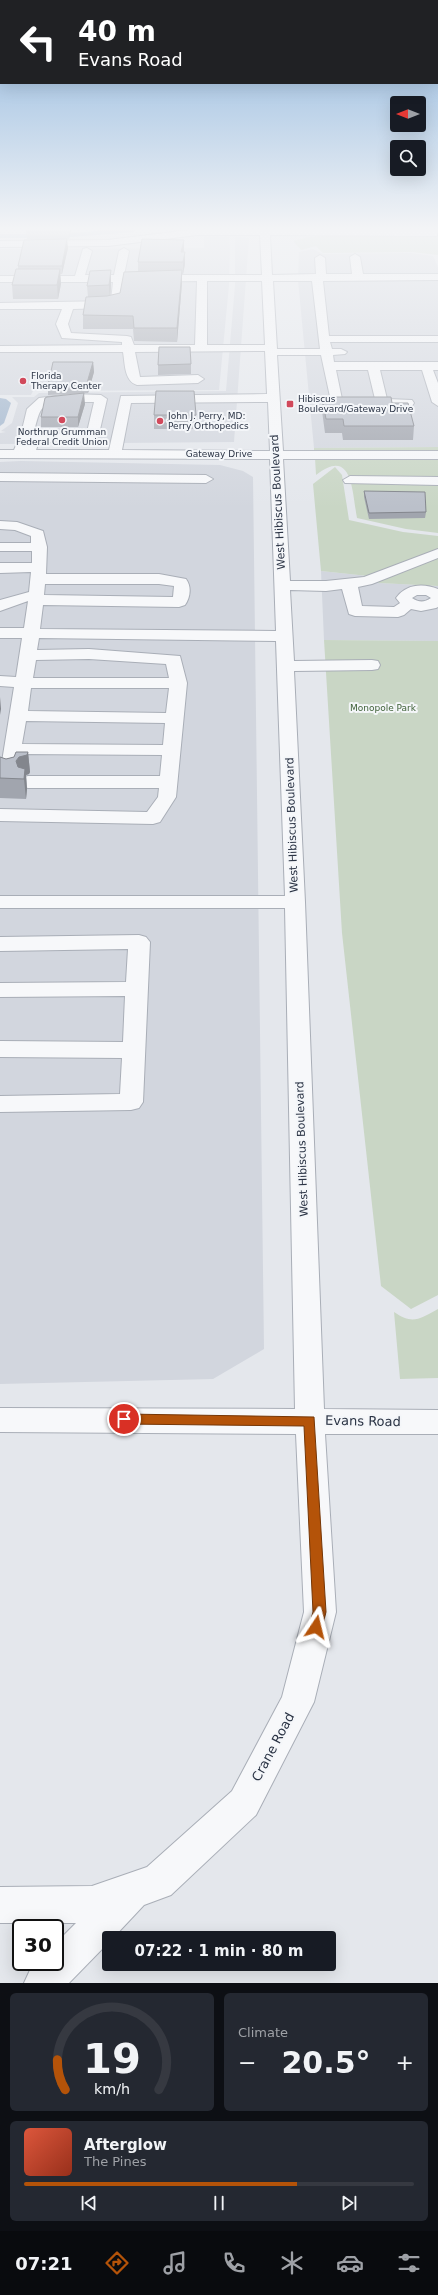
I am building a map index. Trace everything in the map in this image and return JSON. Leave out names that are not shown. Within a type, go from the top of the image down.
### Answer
[{"type":"street","points":[[62,323],[66,336],[127,339],[133,377],[138,381],[198,379]]},
{"type":"street","points":[[201,323],[201,348]]},
{"type":"street","name":"West Hibiscus Boulevard","points":[[269,323],[286,666],[295,902],[310,1421]]},
{"type":"street","points":[[323,323],[324,339],[336,403],[408,403]]},
{"type":"street","points":[[324,339],[438,338]]},
{"type":"street","points":[[0,349],[201,348],[327,353],[349,352],[362,348],[372,339]]},
{"type":"street","points":[[116,364],[132,364]]},
{"type":"street","points":[[329,366],[432,366],[438,402]]},
{"type":"street","points":[[374,366],[382,403]]},
{"type":"street","points":[[72,398],[101,399],[93,434],[88,438],[49,436],[36,438],[24,453],[33,409],[43,401],[72,398]]},
{"type":"street","points":[[115,454],[125,399],[273,398]]},
{"type":"street","name":"Gateway Drive","points":[[0,454],[438,455]]},
{"type":"street","points":[[0,477],[206,479]]},
{"type":"street","points":[[350,480],[438,481]]},
{"type":"street","points":[[0,525],[17,526],[38,534],[40,547],[39,573],[32,628],[8,772]]},
{"type":"street","points":[[0,547],[40,547]]},
{"type":"street","points":[[282,586],[326,586],[367,581],[438,553]]},
{"type":"street","points":[[0,568],[39,573],[159,579],[181,582],[182,592],[179,602],[36,597],[15,599],[0,606]]},
{"type":"street","points":[[349,583],[355,611],[398,612],[409,603],[405,596],[415,591],[431,592],[438,599]]},
{"type":"street","points":[[0,633],[32,628],[284,629]]},
{"type":"street","points":[[1,810],[153,818],[167,797],[178,683],[174,660],[89,654],[28,655]]},
{"type":"street","points":[[286,666],[372,665]]},
{"type":"street","points":[[0,681],[24,683],[178,683]]},
{"type":"street","points":[[18,716],[174,718]]},
{"type":"street","points":[[12,749],[171,750]]},
{"type":"street","points":[[28,782],[168,782]]},
{"type":"street","points":[[0,902],[295,902]]},
{"type":"street","points":[[0,944],[140,942],[131,1102],[0,1104]]},
{"type":"street","points":[[0,990],[137,989]]},
{"type":"street","points":[[0,1050],[133,1050]]},
{"type":"street","name":"Evans Road","points":[[0,1420],[438,1422]]},
{"type":"street","name":"Crane Road","points":[[43,1983],[134,1890],[158,1882],[244,1804],[297,1702],[320,1612],[310,1421]]},
{"type":"street","points":[[0,1905],[92,1904],[134,1890]]},
{"type":"shaded area","points":[[0,323],[225,323],[219,390],[33,391],[31,395],[0,395]]},
{"type":"shaded area","points":[[232,323],[243,323],[234,442],[0,444],[0,433],[6,432],[1,431],[12,423],[18,403],[12,397],[34,397],[39,393],[226,391]]},
{"type":"shaded area","points":[[302,323],[438,323],[438,447],[314,448]]},
{"type":"shaded area","points":[[21,461],[220,465],[243,471],[253,477],[264,1349],[213,1379],[0,1384],[0,462]]},
{"type":"shaded area","points":[[321,571],[368,576],[379,583],[438,586],[438,641],[324,640]]},
{"type":"green space","points":[[438,447],[438,451],[314,451],[314,448]]},
{"type":"green space","points":[[315,458],[438,458],[438,533],[406,529],[357,518],[352,485],[344,469],[337,466],[328,467],[316,475]]},
{"type":"green space","points":[[335,467],[342,475],[349,520],[403,532],[438,536],[438,586],[379,583],[368,576],[321,571],[313,484]]},
{"type":"green space","name":"Monopole Park","points":[[324,640],[438,641],[438,1295],[411,1309],[381,1286],[342,933]]},
{"type":"green space","points":[[438,1309],[438,1378],[400,1379],[394,1312],[406,1318],[416,1319],[426,1316]]},
{"type":"water","points":[[0,398],[6,399],[11,403],[4,423],[0,426]]},
{"type":"building","points":[[134,323],[177,323],[177,328],[134,328]]},
{"type":"building","points":[[159,347],[190,347],[191,364],[158,365]]},
{"type":"building","points":[[53,362],[93,362],[87,383],[48,385]]},
{"type":"building","points":[[156,391],[194,391],[196,415],[154,415]]},
{"type":"building","points":[[84,393],[78,417],[41,417],[45,398]]},
{"type":"building","points":[[322,397],[391,397],[392,403],[408,403],[414,426],[344,426],[343,419],[326,419]]},
{"type":"building","points":[[364,491],[425,492],[426,512],[369,513]]},
{"type":"building","points":[[16,752],[28,752],[27,755],[19,757],[16,761],[18,767],[25,769],[24,779],[0,778],[0,757],[6,759],[14,757]]},
{"type":"place","name":"Florida Therapy Center","points":[[23,381]]},
{"type":"place","name":"Hibiscus Boulevard/Gateway Drive","points":[[290,404]]},
{"type":"place","name":"Northrup Grumman Federal Credit Union","points":[[62,420]]},
{"type":"place","name":"John J. Perry, MD: Perry Orthopedics","points":[[160,421]]},
{"type":"route","points":[[124,1419],[310,1421],[320,1612],[316,1627]]}]
